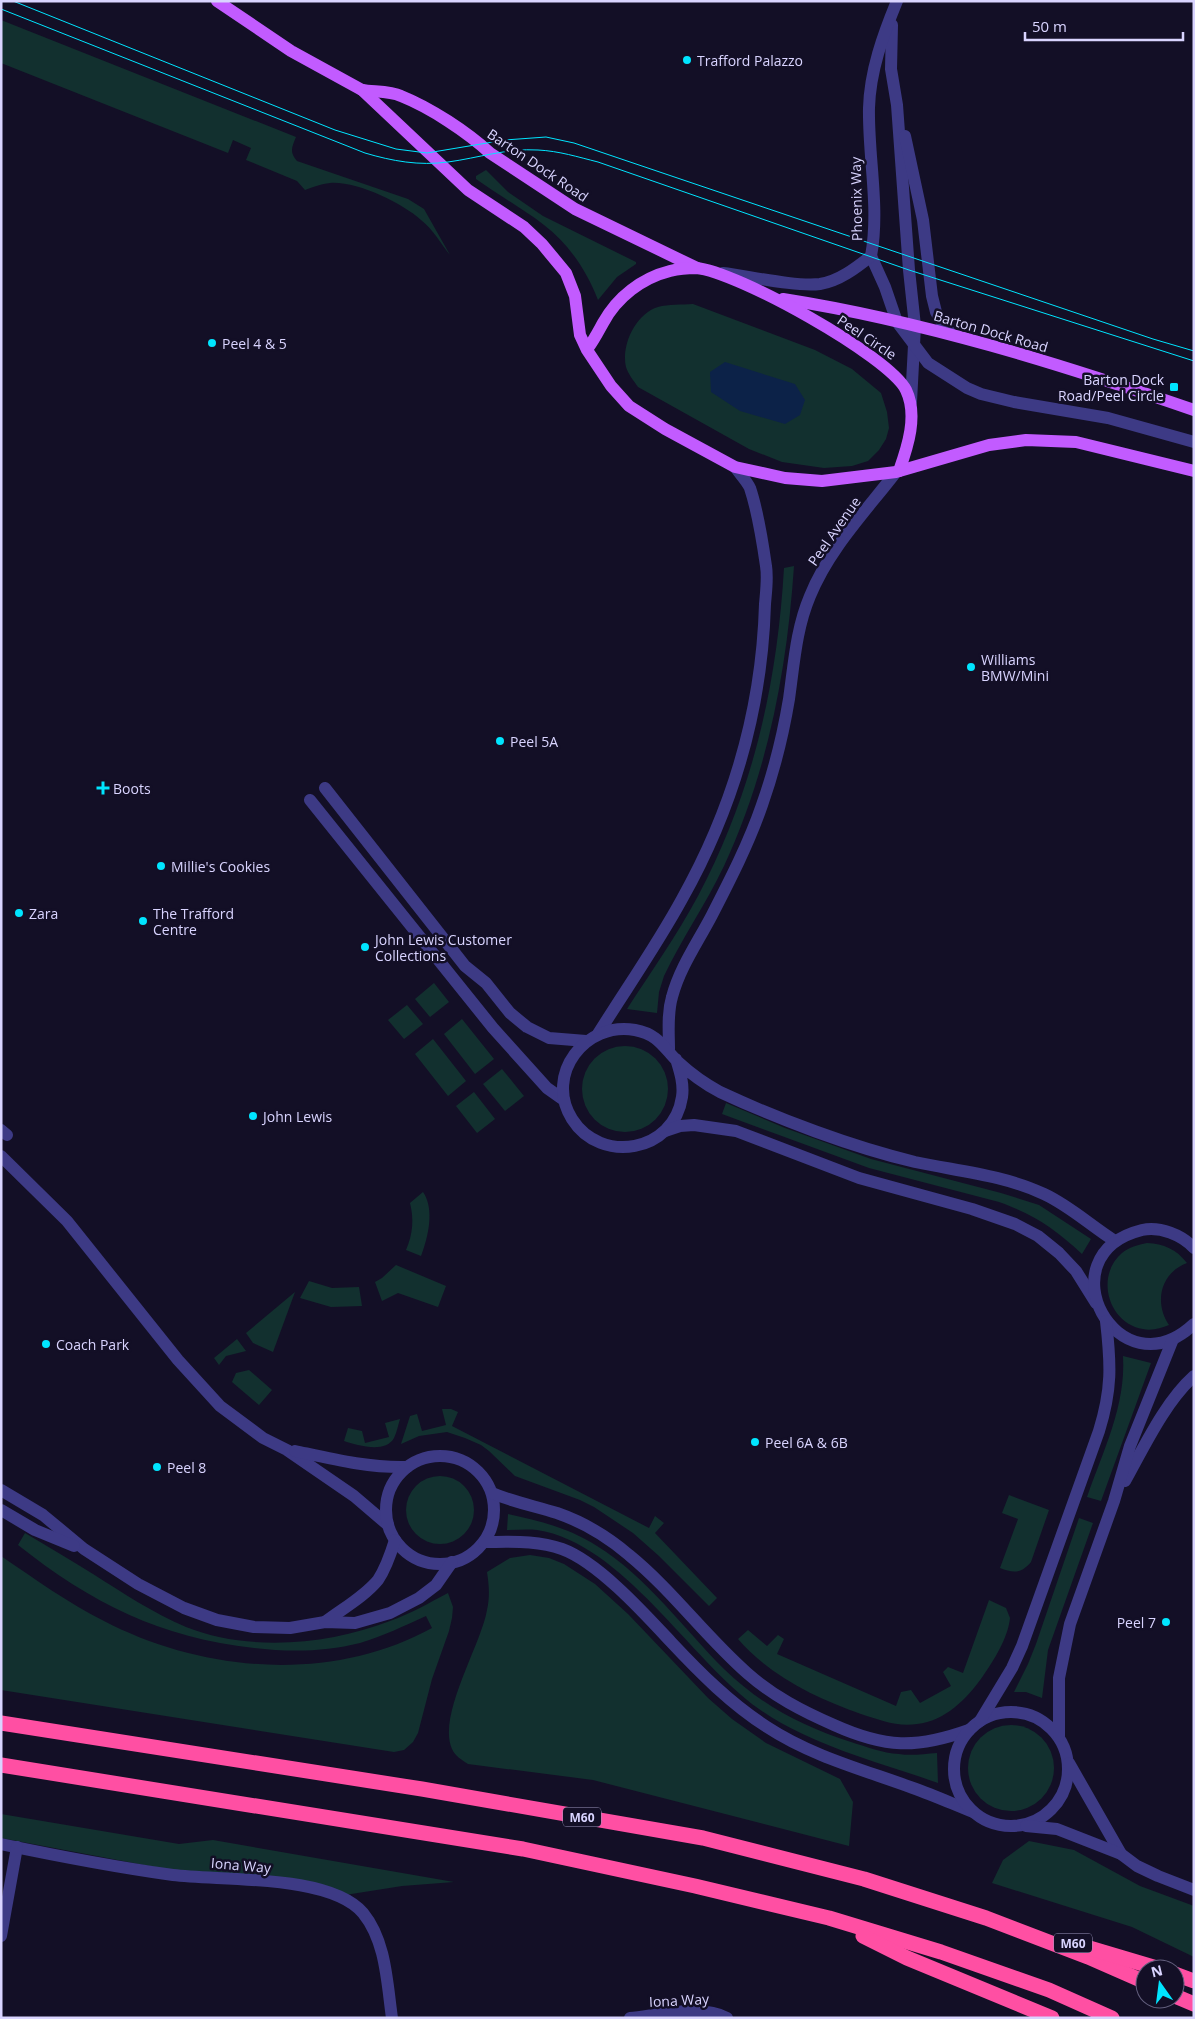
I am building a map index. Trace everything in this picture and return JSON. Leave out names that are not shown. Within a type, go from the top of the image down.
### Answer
[{"type":"highway","name":"M60","points":[[1,1723],[422,1789],[703,1838],[864,1879],[986,1918],[1135,1962]]},
{"type":"highway","points":[[1,1765],[523,1849],[695,1886],[829,1918],[941,1952],[1049,1990],[1112,2018]]},
{"type":"highway","points":[[829,1918],[908,1958],[1052,2018]]},
{"type":"highway","name":"M60","points":[[986,1918],[1088,1957],[1135,1978]]},
{"type":"main road","name":"Barton Dock Road","points":[[217,1],[291,51],[362,90],[468,190],[524,227],[548,250],[566,273],[573,290],[580,335],[588,348]]},
{"type":"main road","name":"Barton Dock Road","points":[[362,90],[399,95],[442,118],[480,143],[490,153],[575,209],[701,270]]},
{"type":"main road","name":"Peel Circle","points":[[588,348],[615,305],[630,290],[645,281],[671,270],[701,270],[730,278],[776,298],[864,351],[899,378],[911,402],[910,429],[906,451],[898,471]]},
{"type":"main road","name":"Barton Dock Road","points":[[776,298],[829,306],[951,334],[1065,368],[1194,410]]},
{"type":"main road","points":[[588,348],[611,386],[629,406],[665,430],[735,467],[785,478],[822,481],[898,471],[989,445],[1026,440],[1076,442],[1194,471]]},
{"type":"street","name":"Phoenix Way","points":[[701,270],[798,283],[820,284],[850,273],[871,256],[874,212],[869,106],[875,61],[894,7]]},
{"type":"street","points":[[894,7],[891,68],[897,104],[921,210],[932,296],[936,312],[951,334]]},
{"type":"street","points":[[897,104],[915,326],[911,402]]},
{"type":"street","points":[[871,256],[885,286],[897,322],[928,363],[967,388],[981,394],[1014,402],[1108,418],[1194,442]]},
{"type":"street","points":[[598,1034],[683,899],[726,808],[745,747],[752,716],[764,632],[767,568],[749,487],[735,467]]},
{"type":"street","name":"Peel Avenue","points":[[672,1054],[668,1020],[677,981],[740,859],[762,806],[777,758],[789,699],[796,641],[810,595],[841,542],[898,471]]},
{"type":"street","points":[[325,788],[465,966],[486,983],[517,1020],[536,1033],[549,1038],[586,1041]]},
{"type":"street","points":[[310,800],[499,1035],[547,1088],[564,1100]]},
{"type":"street","points":[[1115,1241],[1061,1203],[1042,1193],[1008,1182],[870,1150],[784,1119],[720,1092],[701,1081],[654,1037],[636,1030],[617,1028],[598,1034],[586,1041],[574,1053],[567,1068],[563,1084],[564,1100],[571,1118],[583,1132],[599,1143],[617,1148],[636,1146],[654,1139],[665,1131],[680,1126],[694,1125],[736,1131],[859,1178],[972,1209],[1015,1224],[1038,1236],[1059,1253],[1076,1271],[1106,1321],[1120,1334],[1136,1341],[1155,1343],[1173,1339],[1194,1324]]},
{"type":"street","points":[[665,1131],[676,1116],[682,1097],[682,1078],[672,1054]]},
{"type":"street","points":[[1,1156],[79,1235],[196,1381],[228,1413],[263,1438],[287,1450],[354,1496],[388,1525]]},
{"type":"street","points":[[1096,1303],[1095,1276],[1099,1263],[1115,1241],[1130,1233],[1146,1229],[1162,1230],[1178,1235],[1193,1246]]},
{"type":"street","points":[[980,1721],[1012,1668],[1022,1646],[1099,1431],[1108,1398],[1110,1372],[1106,1321]]},
{"type":"street","points":[[1059,1736],[1059,1678],[1070,1624],[1114,1501],[1130,1446],[1173,1339]]},
{"type":"street","points":[[1114,1501],[1142,1449],[1165,1414],[1194,1376]]},
{"type":"street","points":[[287,1450],[351,1464],[381,1468],[407,1468]]},
{"type":"street","points":[[439,1456],[456,1458],[472,1466],[484,1478],[492,1494],[494,1510],[492,1527],[484,1542],[474,1552],[452,1562],[436,1563],[420,1560],[406,1552],[395,1540],[388,1525],[386,1509],[389,1493],[396,1479],[407,1468],[422,1459],[439,1456]]},
{"type":"street","points":[[1,1490],[43,1515],[84,1549],[138,1584],[184,1608],[217,1620],[254,1627],[290,1628],[325,1622],[355,1623],[390,1613],[419,1598],[436,1585],[452,1562]]},
{"type":"street","points":[[492,1494],[512,1502],[557,1513],[601,1534],[655,1578],[746,1672],[769,1691],[798,1709],[843,1729],[890,1743],[923,1743],[942,1740],[969,1730]]},
{"type":"street","points":[[1,1510],[35,1530],[84,1549]]},
{"type":"street","points":[[325,1622],[359,1597],[378,1580],[395,1540]]},
{"type":"street","points":[[484,1542],[531,1542],[564,1550],[578,1558],[606,1578],[630,1600],[739,1708],[769,1728],[836,1760],[915,1788],[973,1812],[987,1822],[1004,1826],[1057,1829],[1121,1854],[1137,1866],[1194,1890]]},
{"type":"street","points":[[973,1812],[961,1798],[955,1781],[954,1763],[959,1745],[969,1730],[980,1721],[996,1713],[1014,1712],[1031,1715],[1047,1724],[1059,1736],[1066,1749],[1069,1763],[1068,1780],[1062,1797],[1051,1811],[1037,1821],[1021,1826]]},
{"type":"street","points":[[1069,1763],[1121,1854]]},
{"type":"street","name":"Iona Way","points":[[1,1844],[174,1875],[299,1885],[342,1898],[362,1912],[375,1930],[382,1953],[392,2018]]},
{"type":"street","points":[[1,1936],[17,1847]]},
{"type":"street","name":"Iona Way","points":[[630,2018],[701,2011],[719,2013],[727,2018]]},
{"type":"green space","points":[[1,20],[296,137],[292,149],[297,161],[408,199],[424,209],[450,255],[433,232],[413,213],[378,194],[341,183],[327,183],[305,190],[297,181],[246,160],[251,148],[233,140],[228,153],[1,63]]},
{"type":"green space","points":[[486,170],[508,192],[543,216],[636,262],[636,264],[617,277],[598,300],[576,258],[553,232],[476,179],[476,176]]},
{"type":"green space","points":[[693,304],[815,350],[852,369],[881,393],[887,412],[889,428],[886,439],[879,450],[868,461],[852,466],[824,468],[782,462],[749,449],[638,387],[627,370],[625,359],[628,341],[636,324],[643,316],[658,307]]},
{"type":"green space","points":[[794,566],[791,605],[780,682],[764,757],[753,794],[724,866],[664,976],[659,992],[657,1013],[627,1009],[690,911],[717,857],[734,817],[748,777],[768,696],[781,611],[784,568]]},
{"type":"green space","points":[[434,983],[449,1002],[430,1017],[415,999]]},
{"type":"green space","points":[[407,1005],[423,1024],[404,1039],[388,1020]]},
{"type":"green space","points":[[462,1019],[494,1059],[475,1074],[444,1034]]},
{"type":"green space","points":[[433,1039],[466,1081],[448,1096],[415,1054]]},
{"type":"green space","points":[[625,1046],[642,1049],[656,1058],[665,1072],[668,1089],[665,1106],[656,1120],[642,1129],[625,1132],[608,1129],[594,1120],[585,1106],[582,1089],[585,1072],[594,1058],[608,1049]]},
{"type":"green space","points":[[502,1069],[524,1096],[505,1111],[483,1084]]},
{"type":"green space","points":[[474,1092],[495,1119],[477,1133],[456,1106]]},
{"type":"green space","points":[[726,1103],[785,1128],[871,1159],[1001,1193],[1039,1205],[1091,1239],[1082,1254],[1044,1223],[1012,1207],[869,1168],[722,1114]]},
{"type":"green space","points":[[423,1192],[429,1207],[429,1224],[421,1256],[406,1250],[412,1226],[410,1203]]},
{"type":"green space","points":[[1147,1243],[1169,1248],[1187,1263],[1171,1274],[1165,1281],[1162,1290],[1162,1307],[1169,1325],[1150,1330],[1131,1325],[1121,1318],[1109,1297],[1108,1286],[1109,1274],[1114,1263],[1122,1253],[1137,1245]]},
{"type":"green space","points":[[396,1265],[446,1286],[438,1307],[398,1293],[382,1301],[375,1282]]},
{"type":"green space","points":[[309,1281],[332,1288],[359,1287],[362,1306],[331,1307],[300,1298]]},
{"type":"green space","points":[[295,1292],[273,1352],[253,1343],[246,1333]]},
{"type":"green space","points":[[237,1339],[246,1351],[226,1356],[219,1365],[214,1358]]},
{"type":"green space","points":[[1123,1356],[1151,1363],[1101,1501],[1087,1497],[1117,1410],[1123,1375]]},
{"type":"green space","points":[[249,1370],[272,1390],[259,1405],[232,1382],[236,1373]]},
{"type":"green space","points":[[442,1409],[451,1409],[458,1412],[452,1426],[649,1528],[655,1516],[664,1523],[655,1533],[717,1598],[709,1606],[633,1533],[580,1500],[515,1476],[481,1445],[447,1432],[419,1436],[401,1444],[410,1416],[417,1414],[422,1431],[446,1425]]},
{"type":"green space","points":[[400,1419],[394,1438],[384,1446],[370,1447],[344,1441],[348,1428],[362,1431],[365,1443],[389,1437],[385,1423]]},
{"type":"green space","points":[[440,1476],[453,1479],[464,1486],[471,1497],[474,1510],[471,1523],[464,1534],[453,1541],[440,1544],[427,1541],[416,1534],[409,1523],[406,1510],[409,1497],[416,1486],[427,1479]]},
{"type":"green space","points":[[1009,1495],[1049,1510],[1031,1562],[1024,1569],[1017,1571],[1000,1568],[1018,1519],[1002,1513]]},
{"type":"green space","points":[[508,1514],[543,1522],[576,1534],[597,1546],[648,1588],[738,1682],[768,1704],[799,1722],[833,1736],[881,1751],[908,1755],[937,1753],[938,1783],[846,1752],[779,1722],[733,1688],[627,1579],[598,1557],[568,1539],[537,1530],[507,1530]]},
{"type":"green space","points":[[1079,1518],[1093,1523],[1048,1650],[1042,1698],[1026,1692],[1014,1692],[1036,1644]]},
{"type":"green space","points":[[25,1533],[162,1615],[186,1627],[210,1635],[236,1640],[288,1642],[341,1636],[397,1618],[448,1593],[453,1607],[452,1618],[432,1679],[418,1733],[413,1742],[404,1750],[394,1752],[1,1690],[1,1556],[65,1599],[104,1621],[143,1638],[183,1652],[225,1661],[268,1665],[311,1664],[353,1657],[393,1646],[432,1628],[426,1616],[360,1643],[334,1648],[307,1650],[254,1648],[188,1636],[128,1615],[73,1584],[45,1566],[18,1545]]},
{"type":"green space","points":[[530,1555],[549,1558],[564,1564],[595,1584],[628,1614],[708,1698],[732,1719],[766,1743],[840,1779],[853,1802],[849,1846],[593,1780],[468,1764],[457,1756],[452,1749],[449,1735],[450,1718],[487,1610],[489,1591],[487,1572],[510,1558]]},
{"type":"green space","points":[[989,1600],[1006,1608],[1010,1618],[1009,1626],[996,1656],[977,1685],[955,1708],[937,1718],[917,1724],[902,1725],[882,1721],[827,1701],[779,1675],[764,1664],[738,1639],[748,1630],[767,1646],[778,1635],[784,1639],[777,1654],[896,1706],[901,1692],[911,1690],[920,1703],[951,1686],[943,1672],[948,1667],[963,1673]]},
{"type":"green space","points":[[1003,1725],[1019,1725],[1028,1728],[1042,1737],[1051,1751],[1054,1768],[1051,1785],[1042,1799],[1028,1808],[1019,1811],[1003,1811],[987,1804],[975,1792],[968,1776],[968,1760],[975,1744],[987,1732]]},
{"type":"green space","points":[[1,1814],[179,1844],[213,1840],[454,1882],[402,1886],[345,1895],[176,1871],[1,1838]]},
{"type":"green space","points":[[1029,1841],[1074,1850],[1140,1886],[1194,1906],[1194,1957],[1132,1927],[992,1883],[1003,1860]]},
{"type":"water","points":[[725,362],[795,384],[805,400],[800,415],[785,424],[740,411],[711,392],[710,372]]},
{"type":"tram line","points":[[13,1],[335,130],[396,149],[427,153],[505,140],[546,137],[574,143],[1153,339],[1194,351]]},
{"type":"tram line","points":[[1,9],[365,153],[416,163],[448,162],[526,150],[576,156],[909,270],[1194,361]]},
{"type":"place","name":"Trafford Palazzo","points":[[687,60]]},
{"type":"place","name":"Peel 4 & 5","points":[[212,343]]},
{"type":"place","name":"Barton Dock Road/Peel Circle","points":[[1174,387]]},
{"type":"place","name":"Williams BMW/Mini","points":[[971,667]]},
{"type":"place","name":"Peel 5A","points":[[500,741]]},
{"type":"place","name":"Boots","points":[[103,788]]},
{"type":"place","name":"Millie's Cookies","points":[[161,866]]},
{"type":"place","name":"Zara","points":[[19,913]]},
{"type":"place","name":"The Trafford Centre","points":[[143,921]]},
{"type":"place","name":"John Lewis Customer Collections","points":[[365,947]]},
{"type":"place","name":"John Lewis","points":[[253,1116]]},
{"type":"place","name":"Coach Park","points":[[46,1344]]},
{"type":"place","name":"Peel 6A & 6B","points":[[755,1442]]},
{"type":"place","name":"Peel 8","points":[[157,1467]]},
{"type":"place","name":"Peel 7","points":[[1166,1622]]}]
